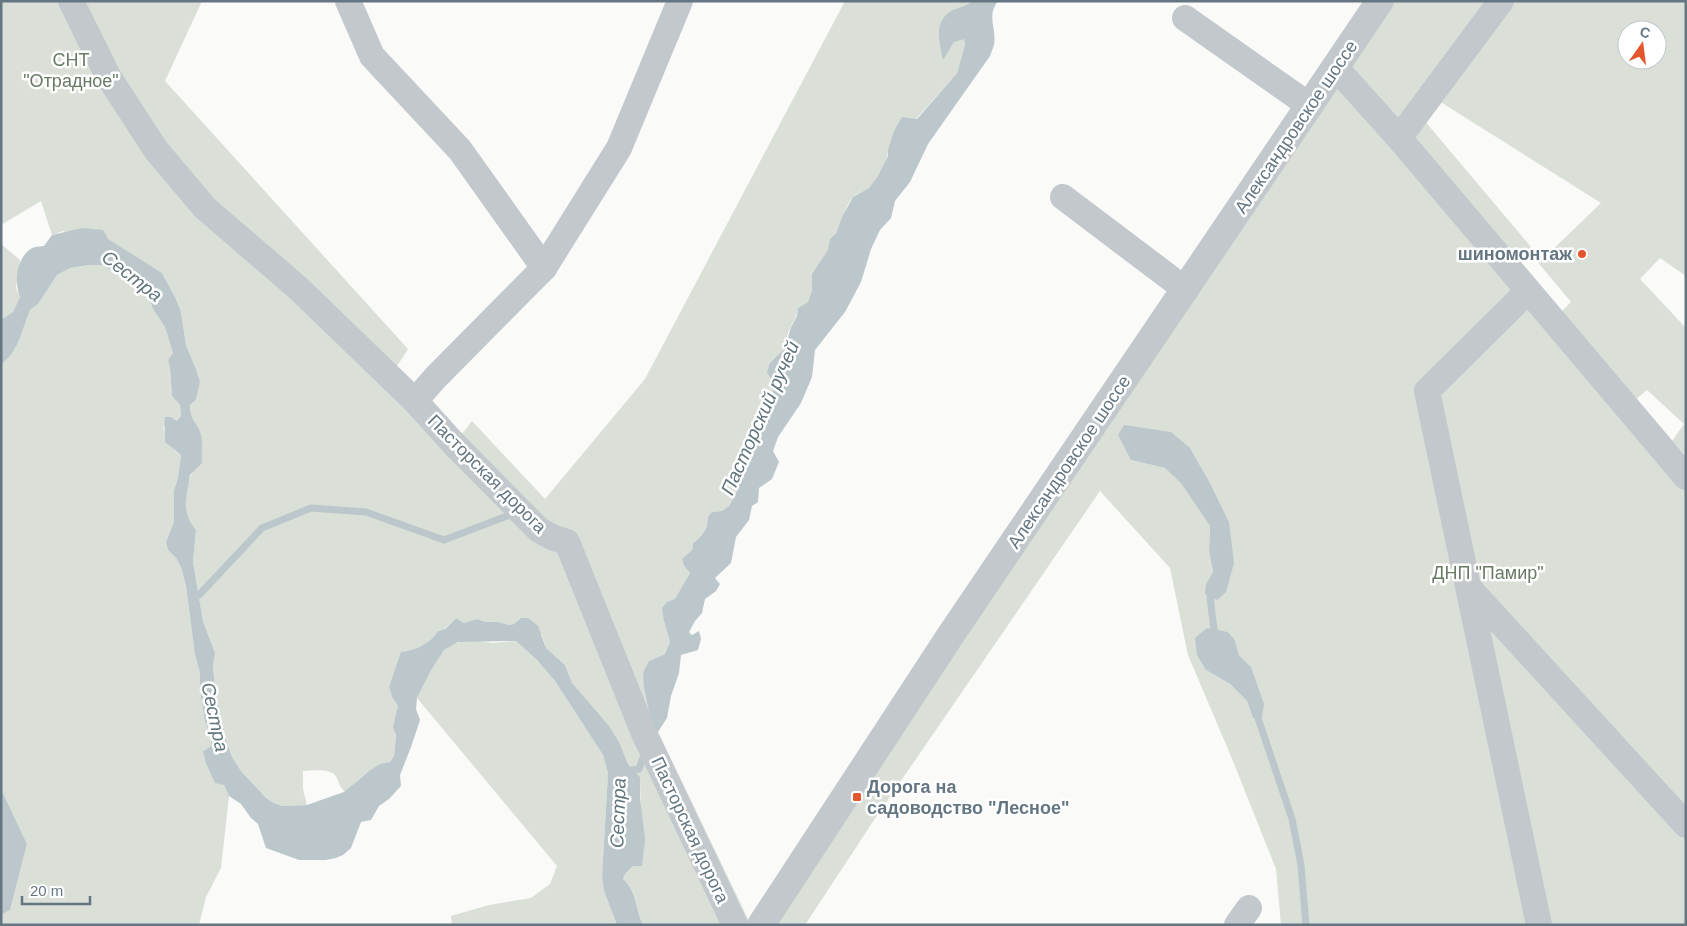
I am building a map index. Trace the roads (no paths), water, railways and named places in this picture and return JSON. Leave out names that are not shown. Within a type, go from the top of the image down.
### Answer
[{"type":"street","name":"Пасторская дорога","points":[[71,1],[108,76],[156,150],[205,208],[298,288],[415,401],[454,444],[539,530],[567,542],[647,740],[735,925]]},
{"type":"street","points":[[348,1],[372,56],[460,150],[544,268]]},
{"type":"street","points":[[415,401],[544,268],[619,148],[680,1]]},
{"type":"street","name":"Александровское шоссе","points":[[761,925],[950,636],[1380,1]]},
{"type":"street","points":[[1399,138],[1501,1]]},
{"type":"street","points":[[1185,18],[1310,106]]},
{"type":"street","points":[[1336,68],[1399,138],[1528,291],[1683,469]]},
{"type":"street","points":[[1063,198],[1186,290]]},
{"type":"street","points":[[1528,291],[1427,390],[1539,925]]},
{"type":"street","points":[[1468,587],[1686,825]]},
{"type":"water","points":[[973,1],[998,1],[992,17],[995,39],[990,56],[928,144],[910,182],[895,201],[891,218],[880,230],[871,249],[861,282],[845,312],[815,350],[812,377],[801,403],[778,437],[773,451],[779,462],[772,479],[759,488],[758,502],[752,506],[749,520],[736,537],[731,563],[715,578],[720,584],[716,591],[705,599],[702,613],[689,632],[692,635],[699,631],[701,639],[698,650],[681,655],[679,673],[671,696],[667,718],[658,732],[651,722],[643,673],[649,661],[665,654],[670,642],[662,608],[667,602],[675,599],[690,573],[684,566],[682,559],[692,550],[693,543],[704,532],[708,517],[712,512],[722,511],[729,506],[738,489],[737,483],[732,478],[733,470],[740,463],[740,456],[752,447],[751,442],[757,436],[760,417],[764,407],[772,397],[774,383],[767,372],[770,363],[785,348],[791,327],[797,316],[798,308],[808,302],[812,291],[812,274],[828,250],[830,239],[836,233],[853,197],[869,188],[878,176],[888,156],[894,131],[902,117],[917,119],[957,73],[965,45],[964,39],[954,42],[943,60],[939,36],[940,24],[947,14]]},
{"type":"water","name":"Сестра","points":[[82,228],[103,230],[108,239],[162,273],[181,312],[186,345],[200,381],[196,400],[190,405],[190,411],[198,427],[202,442],[202,463],[190,475],[186,510],[196,530],[193,562],[203,621],[215,653],[213,666],[216,696],[226,740],[232,757],[241,771],[266,798],[282,806],[307,805],[344,792],[369,771],[380,764],[390,762],[394,756],[396,735],[393,727],[398,706],[392,697],[389,687],[401,652],[412,650],[427,643],[438,631],[445,629],[456,618],[464,623],[477,619],[509,625],[514,624],[521,618],[528,618],[538,626],[546,648],[565,665],[572,683],[609,726],[620,744],[628,764],[640,777],[640,798],[645,839],[642,866],[633,866],[623,879],[631,889],[643,925],[617,925],[604,891],[602,877],[608,773],[603,755],[555,681],[537,660],[516,641],[458,642],[444,650],[431,670],[417,698],[416,709],[420,720],[400,775],[401,786],[389,799],[379,806],[371,820],[361,822],[351,848],[343,855],[326,860],[299,860],[266,848],[258,824],[241,804],[229,796],[224,785],[215,783],[203,751],[210,747],[212,737],[205,722],[200,691],[200,673],[195,655],[186,586],[181,567],[168,550],[166,542],[174,522],[174,490],[178,478],[181,455],[165,442],[164,420],[165,417],[171,417],[177,421],[181,416],[180,405],[172,396],[168,360],[173,353],[165,327],[153,309],[148,295],[134,282],[127,282],[103,265],[70,268],[57,275],[38,304],[30,310],[18,343],[11,355],[1,365],[1,322],[2,319],[13,312],[20,297],[17,278],[23,258],[32,248],[44,246],[52,235]]},
{"type":"water","points":[[1124,425],[1171,432],[1190,448],[1210,483],[1229,522],[1234,563],[1226,592],[1217,600],[1205,594],[1206,584],[1213,572],[1209,551],[1210,526],[1181,483],[1165,468],[1131,460],[1118,435]]},
{"type":"water","points":[[1207,628],[1228,632],[1235,640],[1239,655],[1251,667],[1264,704],[1261,722],[1253,718],[1247,701],[1230,684],[1206,670],[1197,655],[1195,638]]},
{"type":"water","points":[[1,789],[27,844],[10,910],[1,915]]},
{"type":"waterway","points":[[199,595],[262,528],[311,508],[366,512],[444,540],[507,516]]},
{"type":"waterway","points":[[1216,589],[1210,597],[1214,630],[1219,638]]},
{"type":"waterway","points":[[1256,712],[1292,819],[1301,865],[1306,925]]},
{"type":"waterway","name":"Пасторский ручей","points":[[626,771],[639,769],[645,752]]},
{"type":"place","name":"шиномонтаж","points":[[1582,254]]},
{"type":"place","name":"Дорога на садоводство \"Лесное\"","points":[[857,797]]},
{"type":"park label","name":"СНТ \"Отрадное\"","points":[[71,70]]},
{"type":"park label","name":"ДНП \"Памир\"","points":[[1488,573]]}]
